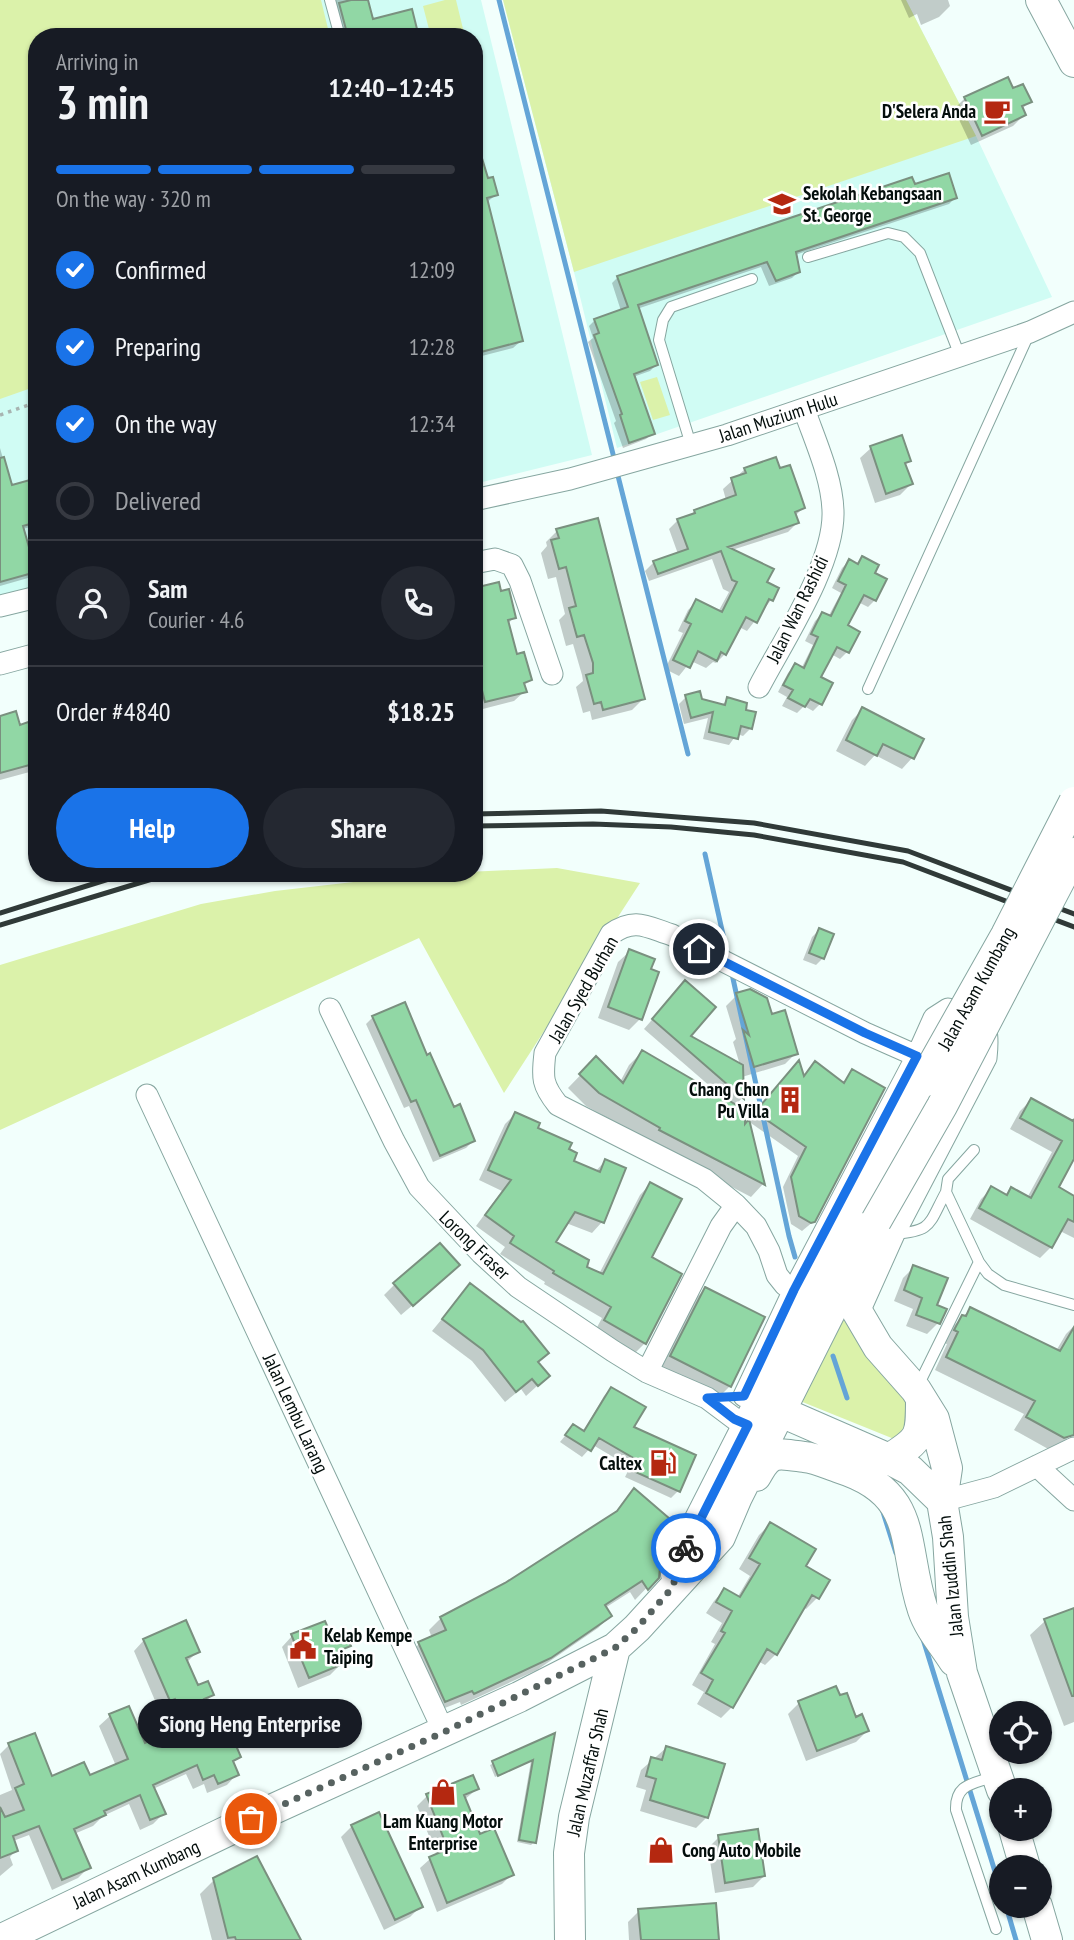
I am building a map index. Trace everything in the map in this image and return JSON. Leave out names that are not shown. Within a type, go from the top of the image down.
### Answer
[{"type":"main road","points":[[1041,0],[1074,62]]},
{"type":"main road","name":"Jalan Asam Kumbang","points":[[834,1276],[920,1069],[1006,935],[1074,802]]},
{"type":"main road","name":"Jalan Asam Kumbang","points":[[672,1588],[680,1561],[693,1533],[760,1414],[805,1313],[834,1276],[859,1255],[885,1227],[942,1106],[1074,853]]},
{"type":"main road","points":[[859,1255],[853,1300],[858,1314],[878,1347],[918,1395],[934,1419],[947,1468],[942,1501]]},
{"type":"main road","points":[[889,1459],[914,1443],[921,1427],[918,1395]]},
{"type":"main road","name":"Jalan Asam Kumbang","points":[[0,1940],[269,1811],[444,1732],[615,1648],[692,1570],[720,1537],[737,1497],[760,1414]]},
{"type":"main road","name":"Jalan Izuddin Shah","points":[[760,1414],[889,1459],[909,1470],[942,1501],[953,1617],[962,1673],[991,1778]]},
{"type":"main road","points":[[737,1497],[746,1494],[765,1460],[773,1454],[808,1457],[872,1483],[897,1506],[902,1516],[924,1612],[962,1673]]},
{"type":"main road","name":"Jalan Muzaffar Shah","points":[[570,1940],[569,1853],[574,1816],[615,1648]]},
{"type":"main road","points":[[1041,1918],[1047,1940]]},
{"type":"street","name":"Jalan Muzium Hulu","points":[[483,498],[628,464],[691,445],[1030,332],[1074,312]]},
{"type":"street","name":"Jalan Wan Rashidi","points":[[759,687],[820,568],[832,535],[831,491],[804,409]]},
{"type":"street","points":[[483,561],[495,559],[512,565],[552,674]]},
{"type":"street","points":[[0,606],[28,599]]},
{"type":"street","points":[[0,664],[28,656]]},
{"type":"street","name":"Jalan Syed Burhan","points":[[805,1313],[777,1275],[769,1251],[756,1226],[736,1205],[704,1179],[558,1105],[546,1090],[542,1075],[545,1053],[611,934],[625,925],[643,925],[672,935],[865,1033],[920,1069]]},
{"type":"street","name":"Lorong Fraser","points":[[330,1009],[419,1187],[481,1254],[518,1287],[647,1372],[707,1398],[760,1414]]},
{"type":"street","points":[[760,1414],[920,1069],[934,1018],[948,1009],[971,1013],[982,1021],[989,1035],[986,1058],[885,1227],[858,1314]]},
{"type":"street","name":"Jalan Lembu Larang","points":[[146,1095],[444,1732]]},
{"type":"street","points":[[647,1372],[722,1226],[736,1205]]},
{"type":"street","name":"Lorong Fraser","points":[[707,1398],[734,1419],[760,1414]]},
{"type":"street","points":[[942,1501],[994,1487],[1074,1448]]},
{"type":"street","points":[[1037,1466],[1074,1500]]},
{"type":"lane","points":[[330,0],[338,28]]},
{"type":"lane","points":[[808,257],[888,233],[904,237],[920,253],[960,356]]},
{"type":"lane","points":[[691,445],[659,340],[663,320],[671,307],[752,279]]},
{"type":"lane","points":[[868,689],[1030,332]]},
{"type":"lane","points":[[885,1227],[919,1232],[929,1224],[946,1192],[948,1179],[974,1150]]},
{"type":"lane","points":[[946,1192],[979,1262],[988,1275],[1004,1285],[1074,1305]]},
{"type":"lane","points":[[918,1395],[979,1262]]},
{"type":"lane","points":[[989,1784],[962,1788],[956,1797],[956,1810],[996,1929]]},
{"type":"path","points":[[0,415],[28,405]]},
{"type":"shaded area","points":[[0,0],[481,0],[592,455],[483,482],[483,28],[28,28],[28,590],[0,597]]},
{"type":"shaded area","name":"Sekolah Kebangsaan St. George","points":[[503,0],[906,0],[976,136],[1052,297],[617,448]]},
{"type":"green space","points":[[0,0],[321,0],[328,28],[28,28],[28,389],[0,399]]},
{"type":"green space","points":[[456,0],[463,28],[429,28],[423,6]]},
{"type":"green space","points":[[503,0],[906,0],[976,136],[574,272]]},
{"type":"green space","points":[[657,377],[670,415],[653,420],[640,382]]},
{"type":"green space","points":[[557,868],[640,883],[504,1093],[419,938],[0,1130],[0,965],[201,904],[275,891],[353,882],[483,882],[483,871]]},
{"type":"green space","points":[[845,1313],[858,1342],[913,1407],[904,1443],[800,1401]]},
{"type":"building","points":[[368,0],[373,19],[412,9],[417,28],[346,28],[339,3]]},
{"type":"building","name":"D'Selera Anda","points":[[1008,77],[1013,88],[1023,84],[1032,102],[1022,106],[1026,115],[982,136],[964,97]]},
{"type":"building","points":[[483,162],[488,178],[493,177],[498,195],[487,198],[523,341],[483,351]]},
{"type":"building","points":[[949,173],[957,198],[796,252],[800,272],[776,281],[767,262],[638,305],[658,365],[634,374],[655,434],[629,443],[620,415],[622,414],[594,335],[599,333],[594,319],[628,307],[617,276],[912,177],[915,184]]},
{"type":"building","points":[[902,435],[911,461],[905,463],[913,484],[886,494],[870,446]]},
{"type":"building","points":[[4,457],[12,485],[28,481],[28,525],[23,526],[28,544],[28,574],[0,582],[0,458]]},
{"type":"building","points":[[776,457],[780,468],[790,465],[800,493],[805,508],[795,512],[799,523],[728,547],[774,569],[767,582],[779,588],[773,601],[769,599],[757,623],[746,617],[726,655],[721,652],[717,661],[698,651],[690,668],[673,660],[691,624],[685,621],[696,599],[722,612],[737,582],[732,580],[721,551],[658,574],[653,561],[688,549],[677,519],[736,495],[731,478],[746,473],[744,468]]},
{"type":"building","points":[[598,518],[645,699],[603,710],[601,702],[594,704],[586,675],[593,673],[593,663],[584,635],[577,637],[569,608],[576,606],[566,567],[559,569],[551,540],[559,538],[556,529]]},
{"type":"building","points":[[862,556],[879,565],[875,573],[887,579],[876,601],[864,595],[848,625],[860,632],[849,653],[837,647],[821,677],[833,683],[822,705],[810,699],[805,707],[788,698],[793,690],[783,685],[795,663],[804,668],[818,637],[811,634],[822,612],[831,616],[846,585],[838,581],[849,559],[858,564]]},
{"type":"building","points":[[499,582],[501,591],[509,589],[516,618],[508,620],[517,654],[524,652],[532,680],[524,683],[527,692],[485,702],[483,694],[483,586]]},
{"type":"building","points":[[700,691],[702,699],[725,705],[727,697],[747,703],[746,710],[756,712],[752,729],[741,726],[738,739],[709,732],[713,712],[691,718],[685,695]]},
{"type":"building","points":[[862,707],[924,739],[914,759],[883,744],[877,756],[846,740]]},
{"type":"building","points":[[16,711],[20,725],[28,722],[28,765],[0,773],[0,716]]},
{"type":"building","points":[[819,928],[834,934],[824,959],[809,953]]},
{"type":"building","points":[[629,949],[655,959],[651,969],[659,972],[642,1020],[608,1007]]},
{"type":"building","points":[[685,980],[716,1007],[691,1036],[743,1065],[744,1099],[652,1019]]},
{"type":"building","points":[[750,989],[767,998],[772,1014],[785,1010],[798,1054],[754,1067],[743,1030],[749,1035],[736,993]]},
{"type":"building","points":[[405,1002],[427,1055],[430,1053],[454,1107],[460,1104],[475,1141],[440,1156],[416,1100],[411,1102],[372,1016]]},
{"type":"building","points":[[642,1050],[745,1110],[745,1124],[749,1119],[765,1185],[659,1130],[660,1128],[599,1093],[579,1074],[596,1056],[623,1083]]},
{"type":"building","points":[[799,1060],[804,1076],[815,1061],[844,1083],[852,1069],[885,1088],[815,1222],[811,1223],[799,1216],[791,1177],[806,1147],[755,1112]]},
{"type":"building","points":[[1031,1098],[1073,1121],[1074,1119],[1074,1159],[1059,1187],[1074,1196],[1074,1222],[1068,1219],[1052,1248],[979,1208],[991,1186],[1007,1195],[1011,1187],[1031,1198],[1062,1141],[1020,1118]]},
{"type":"building","points":[[515,1112],[540,1123],[538,1128],[572,1143],[569,1149],[577,1153],[574,1161],[600,1172],[605,1159],[626,1168],[604,1223],[575,1212],[556,1242],[589,1260],[587,1267],[603,1274],[650,1182],[682,1199],[652,1257],[682,1274],[646,1344],[604,1320],[611,1307],[553,1273],[554,1271],[510,1243],[514,1236],[485,1215],[511,1180],[488,1170]]},
{"type":"building","points":[[440,1243],[460,1265],[413,1306],[393,1283]]},
{"type":"building","points":[[913,1265],[948,1278],[937,1305],[947,1309],[940,1324],[916,1315],[922,1298],[904,1290]]},
{"type":"building","points":[[470,1283],[523,1321],[549,1353],[538,1362],[550,1376],[538,1386],[532,1379],[516,1392],[483,1350],[442,1319]]},
{"type":"building","points":[[705,1287],[765,1317],[731,1387],[670,1356]]},
{"type":"building","points":[[970,1307],[1060,1351],[1074,1327],[1074,1435],[1064,1438],[1026,1417],[1035,1401],[946,1357],[958,1332],[954,1330]]},
{"type":"building","points":[[611,1387],[646,1407],[634,1427],[696,1455],[680,1492],[631,1470],[635,1459],[599,1438],[591,1451],[565,1435],[573,1424],[584,1431]]},
{"type":"building","points":[[634,1488],[677,1525],[660,1567],[659,1578],[648,1590],[642,1581],[605,1605],[612,1616],[551,1658],[474,1694],[472,1691],[445,1702],[418,1642],[446,1630],[440,1617],[505,1583],[617,1511]]},
{"type":"building","points":[[770,1522],[816,1549],[806,1566],[830,1580],[819,1599],[812,1595],[777,1655],[767,1649],[733,1708],[706,1693],[713,1680],[701,1673],[725,1633],[721,1631],[732,1611],[716,1602],[724,1588],[740,1597],[760,1564],[749,1558]]},
{"type":"building","points":[[1074,1608],[1074,1696],[1072,1696],[1044,1619]]},
{"type":"building","points":[[186,1620],[200,1652],[186,1658],[198,1685],[208,1681],[214,1695],[204,1699],[207,1706],[197,1711],[211,1744],[223,1739],[226,1744],[234,1741],[241,1757],[233,1761],[239,1775],[218,1784],[214,1775],[203,1780],[197,1765],[153,1785],[166,1814],[150,1820],[140,1795],[104,1811],[106,1815],[74,1829],[91,1868],[62,1880],[39,1826],[13,1836],[18,1851],[0,1858],[0,1807],[5,1817],[24,1810],[15,1788],[24,1784],[8,1743],[35,1733],[52,1776],[84,1762],[90,1775],[128,1759],[109,1714],[129,1706],[145,1743],[186,1725],[175,1699],[170,1701],[143,1639]]},
{"type":"building","points":[[325,1621],[331,1635],[344,1629],[351,1646],[338,1651],[343,1664],[309,1678],[291,1634]]},
{"type":"building","points":[[836,1686],[840,1695],[847,1693],[856,1717],[862,1714],[869,1731],[817,1751],[798,1701]]},
{"type":"building","points":[[555,1733],[536,1843],[519,1840],[533,1760],[498,1776],[492,1761]]},
{"type":"building","points":[[666,1746],[725,1764],[708,1818],[650,1800],[656,1779],[646,1776],[651,1757],[662,1760]]},
{"type":"building","points":[[473,1775],[479,1789],[464,1795],[480,1834],[494,1828],[514,1875],[447,1903],[429,1857],[448,1849],[426,1794]]},
{"type":"building","points":[[379,1812],[423,1907],[395,1920],[351,1825]]},
{"type":"building","points":[[758,1829],[765,1876],[725,1883],[718,1835]]},
{"type":"building","points":[[257,1856],[301,1940],[228,1938],[213,1878]]},
{"type":"building","points":[[716,1903],[719,1940],[641,1940],[638,1909]]},
{"type":"waterway","points":[[499,0],[615,462]]},
{"type":"waterway","points":[[617,472],[688,754]]},
{"type":"waterway","points":[[705,854],[728,957]]},
{"type":"waterway","points":[[732,974],[795,1257]]},
{"type":"waterway","points":[[833,1356],[847,1398]]},
{"type":"waterway","points":[[883,1512],[896,1553]]},
{"type":"waterway","points":[[923,1639],[990,1855]]},
{"type":"waterway","points":[[1010,1918],[1016,1940]]},
{"type":"railway","points":[[483,814],[601,811],[754,823],[908,851],[1074,914]]},
{"type":"railway","points":[[483,826],[593,824],[671,827],[754,835],[903,862],[1074,927]]},
{"type":"railway","points":[[0,913],[99,882]]},
{"type":"railway","points":[[0,925],[142,882]]},
{"type":"way so far","points":[[251,1819],[519,1697],[615,1648],[637,1628],[672,1588],[686,1548]]},
{"type":"place","name":"D'Selera Anda","points":[[997,111]]},
{"type":"place","name":"Sekolah Kebangsaan St. George","points":[[782,204]]},
{"type":"place","name":"Chang Chun Pu Villa","points":[[790,1100]]},
{"type":"place","name":"Caltex","points":[[663,1463]]},
{"type":"place","name":"Kelab Kempe Taiping","points":[[303,1646]]},
{"type":"place","name":"Lam Kuang Motor Enterprise","points":[[443,1792]]},
{"type":"place","name":"Siong Heng Enterprise","points":[[251,1819]]},
{"type":"place","name":"Cong Auto Mobile","points":[[661,1850]]},
{"type":"route","points":[[686,1548],[748,1425],[734,1419],[707,1398],[744,1396],[794,1290],[917,1056],[865,1033],[699,949]]}]
